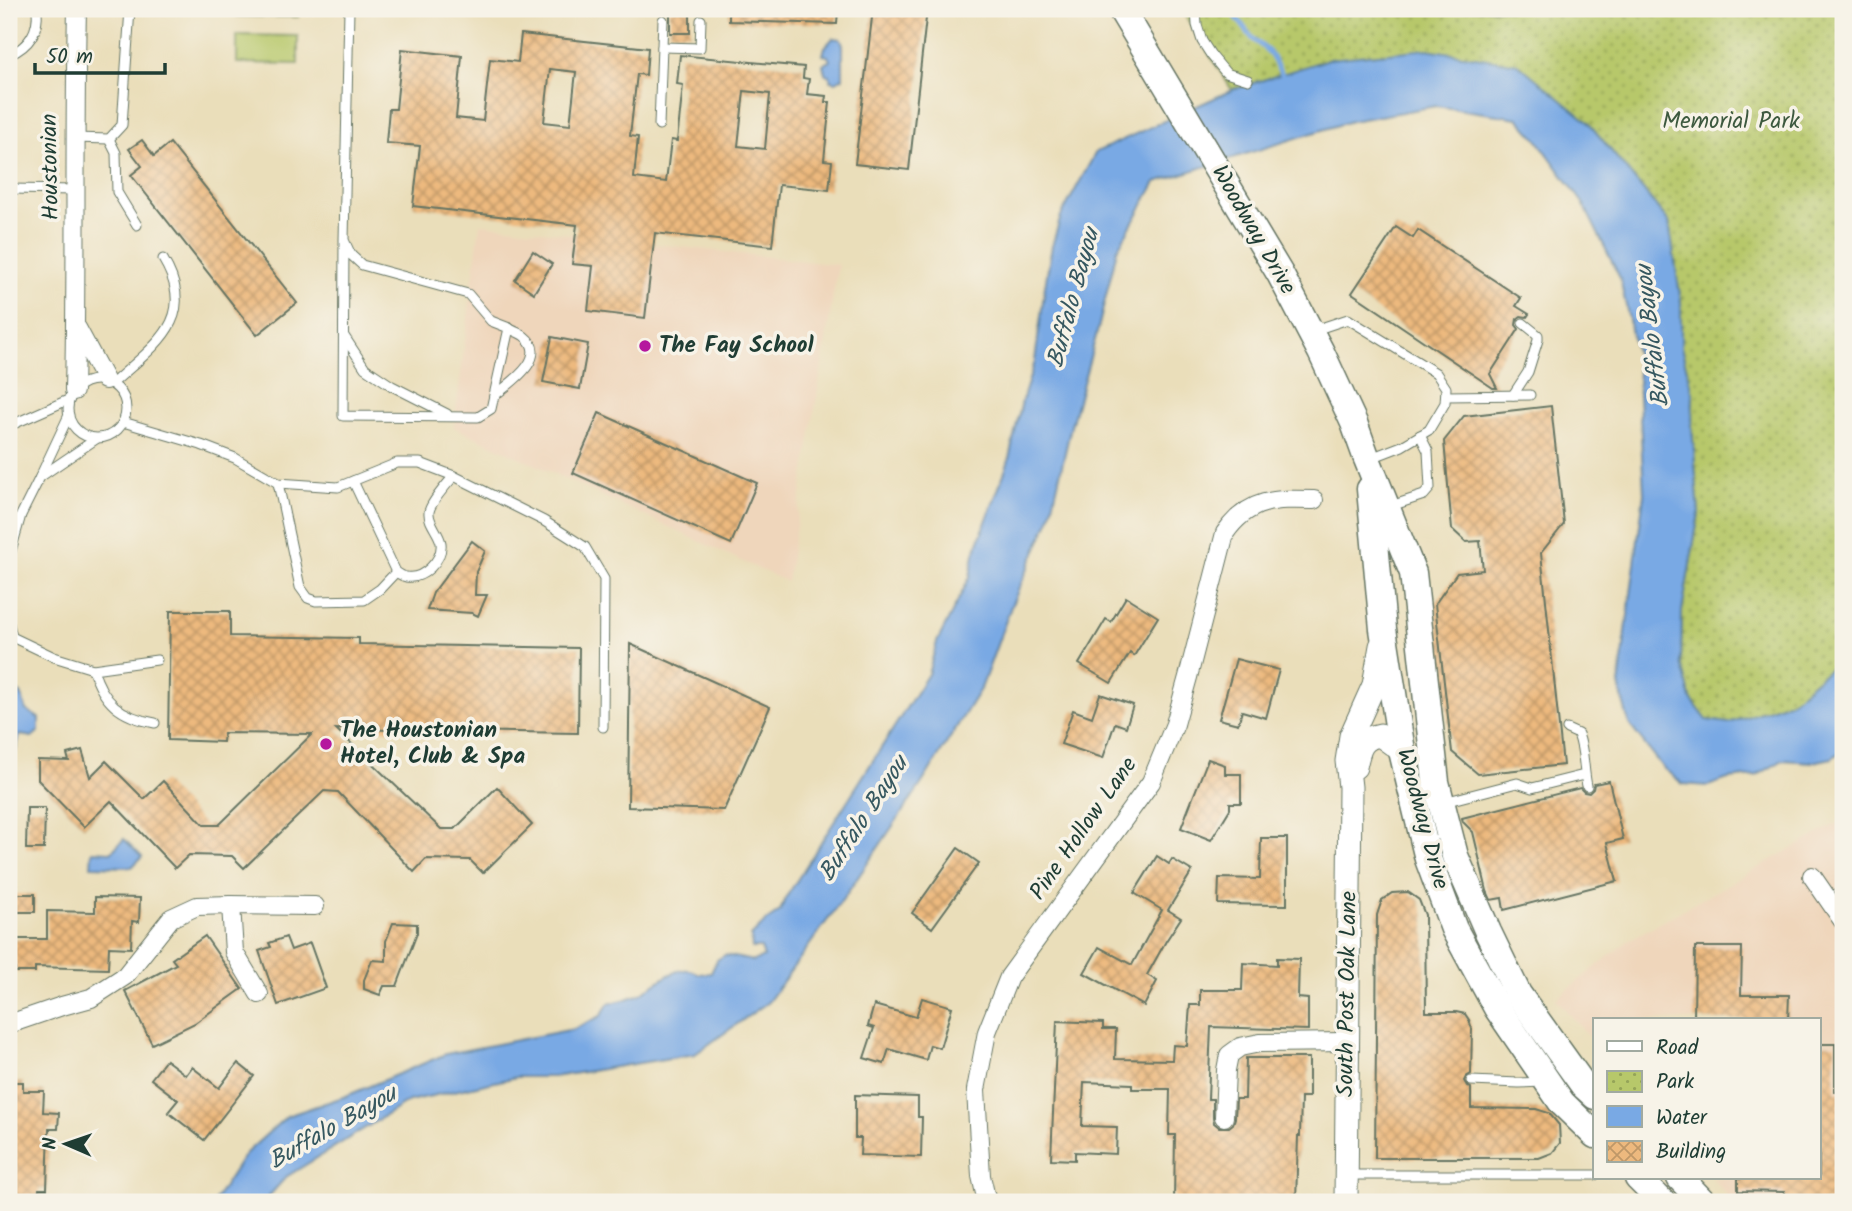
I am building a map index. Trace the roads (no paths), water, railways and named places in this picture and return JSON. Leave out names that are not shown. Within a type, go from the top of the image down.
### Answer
[{"type":"main road","name":"Woodway Drive","points":[[1121,9],[1280,274],[1311,331],[1354,423],[1413,573],[1436,782],[1429,807],[1428,859],[1454,929],[1508,1001],[1593,1094]]},
{"type":"main road","name":"Woodway Drive","points":[[1367,459],[1383,629],[1402,751],[1429,807]]},
{"type":"main road","name":"Woodway Drive","points":[[1508,1001],[1547,1081],[1562,1102],[1593,1133]]},
{"type":"main road","points":[[1640,1180],[1662,1202]]},
{"type":"street","name":"Houstonian","points":[[72,395],[76,325],[74,138],[77,9]]},
{"type":"street","name":"Houstonian","points":[[76,325],[109,382]]},
{"type":"street","name":"Pine Hollow Lane","points":[[987,1202],[981,1176],[976,1090],[987,1032],[1009,977],[1151,782],[1178,712],[1225,533],[1233,521],[1259,503],[1280,499],[1314,500]]},
{"type":"street","name":"South Post Oak Lane","points":[[1346,1202],[1350,787],[1348,761],[1351,736],[1374,685],[1379,667],[1383,629]]},
{"type":"street","name":"South Post Oak Lane","points":[[1350,787],[1362,744],[1369,737],[1380,735],[1402,751]]},
{"type":"street","points":[[1812,876],[1843,921]]},
{"type":"street","points":[[231,905],[234,951],[259,994]]},
{"type":"street","points":[[11,1022],[91,998],[125,976],[171,918],[197,906],[315,906]]},
{"type":"street","points":[[1224,1117],[1229,1055],[1240,1047],[1260,1043],[1347,1042]]},
{"type":"lane","points":[[9,55],[18,51],[34,33],[38,22],[37,9]]},
{"type":"lane","points":[[74,138],[109,139],[122,125],[130,9]]},
{"type":"lane","points":[[349,9],[343,416],[478,417],[491,409],[509,328]]},
{"type":"lane","points":[[1196,9],[1202,41],[1211,55],[1226,73],[1248,79]]},
{"type":"lane","points":[[659,125],[663,20]]},
{"type":"lane","points":[[662,47],[700,48],[701,20]]},
{"type":"lane","points":[[109,139],[116,153],[117,191],[137,225]]},
{"type":"lane","points":[[9,189],[76,190]]},
{"type":"lane","points":[[344,240],[351,255],[362,265],[468,294],[491,321],[526,337],[533,349],[531,363],[494,396]]},
{"type":"lane","points":[[109,382],[153,346],[172,324],[177,307],[177,288],[163,259]]},
{"type":"lane","points":[[1311,331],[1348,319],[1436,373],[1446,388],[1445,403],[1429,430],[1402,446],[1367,459]]},
{"type":"lane","points":[[1513,395],[1528,372],[1538,340],[1538,335],[1523,323]]},
{"type":"lane","points":[[343,334],[365,368],[392,386],[451,416]]},
{"type":"lane","points":[[9,426],[72,395],[94,379],[109,382],[123,398],[123,422],[114,434],[105,438],[86,437],[72,424],[69,415],[68,405],[72,395]]},
{"type":"lane","points":[[1446,396],[1531,395]]},
{"type":"lane","points":[[9,558],[21,515],[69,415]]},
{"type":"lane","points":[[123,422],[235,458],[278,483],[338,487],[397,463],[420,463],[454,476],[544,521],[585,547],[604,579],[603,727]]},
{"type":"lane","points":[[1386,508],[1424,495],[1430,488],[1428,451],[1420,435]]},
{"type":"lane","points":[[40,477],[96,439]]},
{"type":"lane","points":[[354,481],[396,572],[407,578],[424,573],[436,561],[441,549],[440,540],[430,520],[429,509],[454,476]]},
{"type":"lane","points":[[278,483],[300,587],[308,598],[316,601],[365,600],[396,572]]},
{"type":"lane","points":[[9,624],[12,637],[54,657],[93,668],[157,660]]},
{"type":"lane","points":[[93,668],[99,687],[112,704],[134,719],[155,723]]},
{"type":"lane","points":[[1567,729],[1578,734],[1583,749],[1587,786]]},
{"type":"lane","points":[[1429,807],[1517,783],[1532,788],[1584,775]]},
{"type":"lane","points":[[1471,1082],[1547,1081]]},
{"type":"lane","points":[[1346,1175],[1593,1175]]},
{"type":"water","points":[[833,38],[841,39],[843,45],[843,78],[836,82],[831,81],[829,75],[825,74],[823,64],[830,61],[828,56],[823,55],[825,47]]},
{"type":"water","name":"Buffalo Bayou","points":[[1427,49],[1518,64],[1587,121],[1669,222],[1681,302],[1681,347],[1693,393],[1692,427],[1699,513],[1682,611],[1681,662],[1691,699],[1707,720],[1729,723],[1790,702],[1843,657],[1843,750],[1832,758],[1813,762],[1783,760],[1756,776],[1728,779],[1708,786],[1683,784],[1663,768],[1629,724],[1619,685],[1644,494],[1637,357],[1620,278],[1583,203],[1536,138],[1518,118],[1436,106],[1351,121],[1156,182],[1117,250],[1050,519],[1012,604],[982,686],[922,783],[848,892],[768,1002],[695,1054],[553,1077],[517,1077],[409,1101],[286,1177],[269,1196],[268,1202],[214,1202],[245,1154],[287,1116],[346,1096],[446,1054],[574,1029],[601,1016],[608,1004],[640,994],[676,972],[691,970],[698,974],[711,973],[717,960],[725,955],[753,961],[764,957],[761,948],[752,948],[751,936],[780,911],[785,899],[928,674],[937,642],[970,577],[974,554],[1008,463],[1022,401],[1035,361],[1052,246],[1061,216],[1096,152],[1232,90],[1329,59]]},
{"type":"water","points":[[13,690],[21,693],[26,710],[39,718],[39,731],[32,737],[20,735],[15,752],[9,751],[9,692]]},
{"type":"water","points":[[124,839],[142,857],[132,867],[91,866],[92,851],[111,852]]},
{"type":"waterway","points":[[1230,9],[1253,39],[1269,52],[1284,78]]},
{"type":"place","name":"The Fay School","points":[[645,346]]},
{"type":"place","name":"The Houstonian Hotel, Club & Spa","points":[[326,744]]},
{"type":"park label","name":"Memorial Park","points":[[1731,122]]}]
